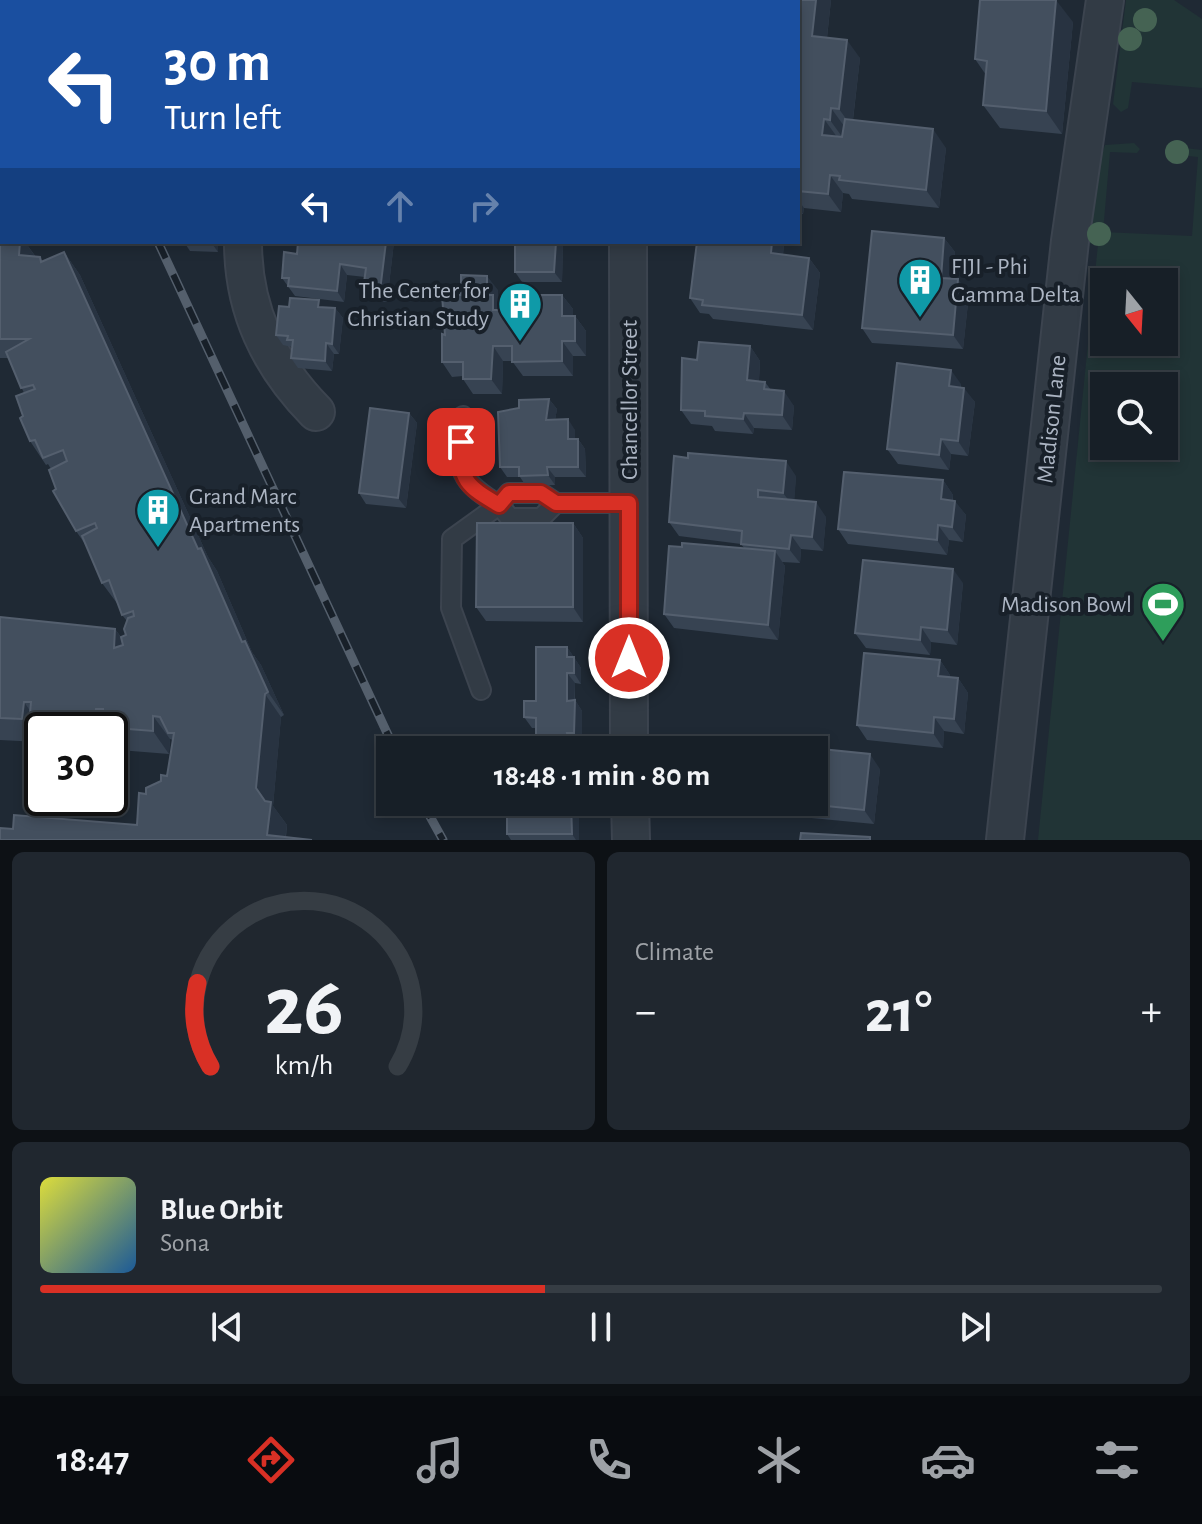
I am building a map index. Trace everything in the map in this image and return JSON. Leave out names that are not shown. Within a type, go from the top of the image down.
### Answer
[{"type":"street","name":"Madison Lane","points":[[1005,840],[1070,241],[1105,0]]},
{"type":"street","points":[[243,244],[243,272],[252,313],[263,340],[292,388],[316,412]]},
{"type":"street","name":"Chancellor Street","points":[[628,244],[629,736]]},
{"type":"street","points":[[630,816],[631,840]]},
{"type":"lane","points":[[463,416],[460,469],[469,485],[499,505]]},
{"type":"lane","points":[[481,690],[451,608],[452,539],[499,505],[509,493],[541,493],[556,503],[629,503]]},
{"type":"shaded area","points":[[1126,0],[1174,0],[1202,19],[1202,88],[1132,82],[1128,108],[1121,112],[1113,104]]},
{"type":"shaded area","points":[[1134,143],[1140,149],[1137,153],[1110,152],[1103,232],[1192,236],[1198,157],[1168,154],[1168,146],[1202,150],[1202,840],[1038,840],[1090,323],[1090,356],[1178,356],[1178,268],[1096,268],[1098,244],[1087,243],[1092,184],[1105,145]]},
{"type":"building","points":[[800,0],[816,0],[812,36],[847,40],[839,109],[831,108],[830,120],[824,119],[822,135],[842,137],[845,119],[933,129],[926,190],[839,180],[840,176],[830,175],[828,194],[800,191]]},
{"type":"building","points":[[980,0],[1056,0],[1046,111],[983,105],[987,61],[975,59]]},
{"type":"building","name":"FIJI - Phi Gamma Delta","points":[[872,231],[944,238],[941,278],[958,279],[953,335],[862,328]]},
{"type":"building","name":"Grand Marc Apartments","points":[[0,244],[20,244],[19,255],[40,257],[41,262],[64,252],[198,549],[201,548],[242,642],[245,641],[268,692],[265,694],[256,788],[265,801],[271,802],[267,835],[312,840],[0,840],[0,828],[13,829],[14,815],[137,825],[139,793],[146,794],[146,788],[161,781],[161,775],[167,776],[174,733],[168,733],[160,717],[153,716],[153,731],[128,729],[128,712],[96,709],[96,712],[30,712],[31,702],[24,702],[22,719],[0,718],[0,617],[115,629],[114,648],[123,645],[121,637],[126,635],[124,629],[128,618],[134,616],[133,611],[122,615],[109,580],[102,583],[82,536],[97,528],[95,523],[76,531],[53,491],[56,489],[49,470],[67,461],[63,450],[43,458],[35,440],[30,441],[20,418],[23,416],[16,396],[35,389],[33,385],[21,388],[6,352],[29,339],[0,339]]},
{"type":"building","points":[[298,244],[386,244],[380,291],[363,290],[366,268],[340,264],[337,291],[288,286],[289,278],[282,278],[284,252],[297,254]]},
{"type":"building","points":[[515,244],[556,244],[554,272],[515,272]]},
{"type":"building","points":[[697,244],[772,244],[771,253],[809,258],[802,315],[702,305],[703,300],[690,298]]},
{"type":"building","name":"The Center for Christian Study","points":[[461,275],[487,276],[487,295],[493,295],[493,310],[511,310],[511,295],[562,295],[562,316],[575,316],[575,341],[562,341],[562,361],[512,362],[512,346],[493,346],[491,379],[463,379],[463,362],[442,362],[442,334],[445,335],[442,295],[461,295]]},
{"type":"building","points":[[290,298],[319,300],[318,307],[335,308],[332,344],[326,343],[325,361],[291,358],[293,340],[287,340],[288,336],[276,335],[279,306],[289,307]]},
{"type":"building","points":[[699,342],[750,346],[747,380],[765,382],[764,389],[784,391],[782,415],[744,413],[743,419],[705,416],[705,411],[681,410],[682,358],[697,360]]},
{"type":"building","points":[[897,363],[951,370],[949,386],[964,388],[958,441],[941,439],[939,455],[887,449]]},
{"type":"building","points":[[549,399],[546,420],[568,419],[568,439],[578,439],[578,467],[547,467],[548,475],[519,476],[519,467],[500,467],[498,412],[519,408],[519,400]]},
{"type":"building","points":[[370,408],[409,413],[398,498],[359,493]]},
{"type":"building","points":[[688,453],[786,461],[783,493],[758,490],[758,497],[816,502],[812,537],[791,535],[789,549],[741,544],[742,531],[669,522],[674,456],[688,458]]},
{"type":"building","points":[[844,472],[943,480],[941,499],[955,501],[952,527],[938,525],[937,540],[838,529]]},
{"type":"building","points":[[477,523],[573,523],[573,607],[476,607]]},
{"type":"building","points":[[682,543],[775,551],[768,625],[664,614],[669,546],[682,547]]},
{"type":"building","points":[[863,560],[953,569],[947,630],[921,627],[920,640],[855,633]]},
{"type":"building","points":[[536,647],[567,647],[567,657],[574,657],[574,673],[567,673],[567,701],[575,700],[574,733],[567,733],[568,736],[536,736],[536,718],[524,717],[524,701],[536,701]]},
{"type":"building","points":[[864,653],[940,660],[938,676],[958,678],[954,719],[934,717],[933,733],[857,725]]},
{"type":"building","points":[[828,750],[870,754],[864,810],[828,806]]},
{"type":"building","points":[[507,816],[571,816],[572,834],[507,834]]},
{"type":"building","points":[[801,833],[870,837],[870,840],[800,840]]},
{"type":"railway","points":[[159,244],[388,736]]},
{"type":"railway","points":[[430,816],[443,840]]},
{"type":"place","name":"FIJI - Phi Gamma Delta","points":[[920,319]]},
{"type":"place","name":"The Center for Christian Study","points":[[520,343]]},
{"type":"place","name":"Grand Marc Apartments","points":[[158,549]]},
{"type":"place","name":"Madison Bowl","points":[[1163,643]]},
{"type":"route","points":[[461,442],[460,469],[469,485],[499,505],[509,493],[541,493],[556,503],[629,503],[629,658]]}]
